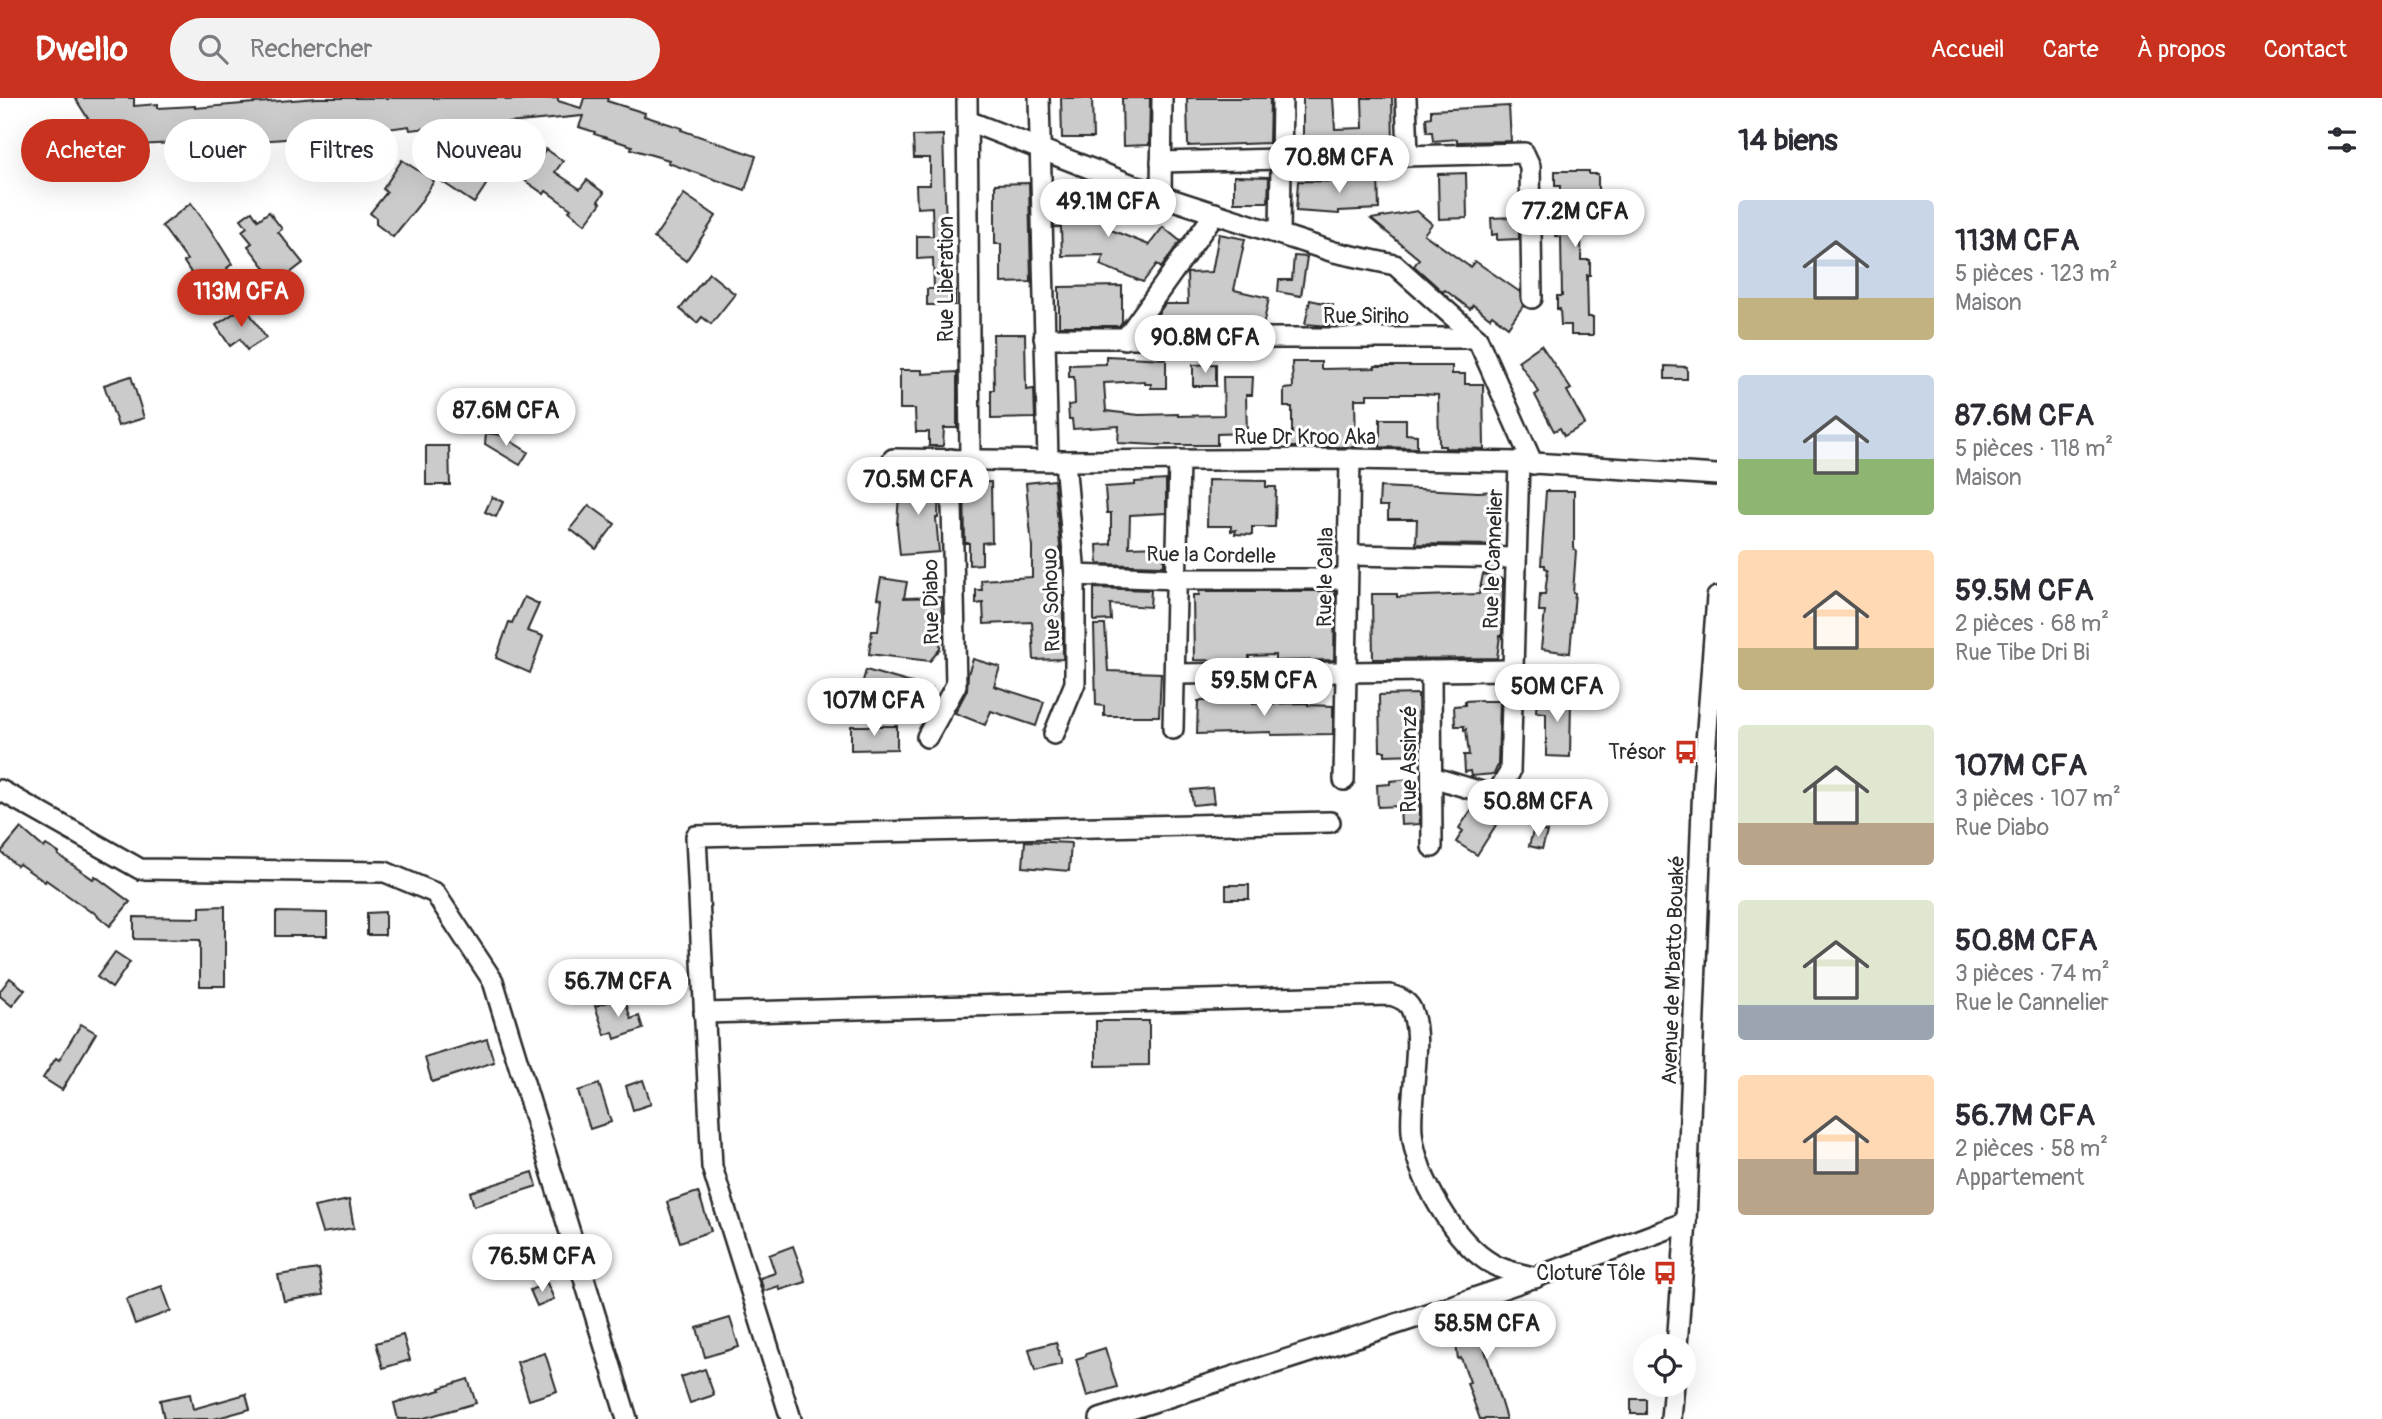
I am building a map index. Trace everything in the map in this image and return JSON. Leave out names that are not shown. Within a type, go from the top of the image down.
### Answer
[{"type":"street","name":"Rue Libération","points":[[960,459],[967,98]]},
{"type":"street","name":"Rue Sohouo","points":[[1039,98],[1044,338],[1057,461],[1075,575],[1075,683],[1054,734]]},
{"type":"street","points":[[1161,196],[1162,98]]},
{"type":"street","points":[[1280,234],[1282,98]]},
{"type":"street","points":[[1406,98],[1408,155]]},
{"type":"street","points":[[968,121],[1161,196],[1334,252],[1395,265],[1477,338],[1526,463]]},
{"type":"street","points":[[1161,162],[1524,153],[1530,166],[1532,298]]},
{"type":"street","points":[[1125,339],[1215,213]]},
{"type":"street","name":"Rue Siriho","points":[[1044,338],[1477,338]]},
{"type":"street","name":"Rue Dr Kroo Aka","points":[[893,459],[1350,459],[1526,463],[1717,475]]},
{"type":"street","name":"Rue Diabo","points":[[927,737],[956,684],[960,459]]},
{"type":"street","name":"Rue le Calla","points":[[1344,780],[1350,459]]},
{"type":"street","points":[[1173,729],[1179,460]]},
{"type":"street","name":"Rue le Cannelier","points":[[1432,777],[1495,796],[1510,772],[1516,558],[1526,463]]},
{"type":"street","points":[[1348,555],[1516,558]]},
{"type":"street","name":"Rue la Cordelle","points":[[1075,575],[1177,579],[1347,579]]},
{"type":"street","name":"Avenue de M'batto Bouaké","points":[[1678,1334],[1710,783],[1717,597]]},
{"type":"street","points":[[1175,674],[1512,670]]},
{"type":"street","name":"Rue Assinzé","points":[[1431,671],[1432,847]]},
{"type":"street","points":[[0,790],[140,869],[385,872],[435,893],[493,981],[627,1419]]},
{"type":"street","points":[[790,1419],[712,1167],[696,836],[1330,822]]},
{"type":"street","points":[[704,1013],[1390,995],[1403,998],[1413,1012],[1416,1034],[1412,1133],[1433,1195],[1460,1238],[1494,1265],[1535,1278]]},
{"type":"street","points":[[1100,1419],[1535,1278],[1686,1222]]},
{"type":"street","points":[[1671,1419],[1673,1397]]},
{"type":"building","points":[[75,98],[134,98],[134,106],[158,104],[158,108],[195,108],[317,98],[558,98],[558,101],[581,108],[584,98],[608,98],[607,101],[645,113],[644,116],[756,156],[745,190],[594,134],[595,132],[579,127],[583,116],[546,119],[412,119],[410,130],[409,126],[398,128],[398,119],[285,119],[285,139],[271,140],[271,119],[164,119],[164,144],[150,144],[150,119],[88,119]]},
{"type":"building","points":[[1061,98],[1092,98],[1093,138],[1062,138]]},
{"type":"building","points":[[1122,98],[1150,98],[1149,145],[1123,146]]},
{"type":"building","points":[[1187,98],[1270,98],[1269,143],[1188,146]]},
{"type":"building","points":[[1303,98],[1333,98],[1335,129],[1363,128],[1362,98],[1392,98],[1393,144],[1306,146],[1306,140],[1303,140]]},
{"type":"building","points":[[1509,106],[1511,141],[1433,141],[1432,132],[1427,132],[1426,118],[1431,117],[1431,110]]},
{"type":"building","points":[[943,135],[948,289],[955,289],[955,305],[927,305],[927,289],[934,289],[933,258],[917,259],[917,236],[933,236],[932,207],[917,208],[916,185],[930,185],[930,158],[914,158],[913,136]]},
{"type":"building","points":[[546,149],[563,161],[555,172],[580,189],[587,180],[604,193],[598,201],[601,203],[585,224],[569,211],[571,209],[546,191],[544,194],[527,182],[546,182]]},
{"type":"building","points":[[402,160],[412,167],[412,182],[433,182],[393,237],[376,224],[376,218],[370,213],[387,192],[383,189],[388,182],[398,182],[398,166]]},
{"type":"building","points":[[1555,171],[1589,171],[1589,174],[1598,174],[1598,203],[1582,203],[1581,260],[1590,260],[1590,275],[1587,275],[1588,317],[1593,317],[1593,335],[1571,335],[1571,325],[1561,325],[1560,309],[1557,309],[1557,296],[1562,296],[1561,237],[1556,236],[1556,223],[1560,223],[1560,186],[1555,186]]},
{"type":"building","points":[[1466,173],[1467,218],[1439,219],[1438,174]]},
{"type":"building","points":[[1378,175],[1379,209],[1339,211],[1339,214],[1296,211],[1298,181],[1353,182],[1353,176]]},
{"type":"building","points":[[1234,176],[1269,177],[1268,202],[1234,202]]},
{"type":"building","points":[[442,182],[482,182],[486,185],[474,203]]},
{"type":"building","points":[[1029,183],[1031,282],[1001,283],[1001,244],[995,244],[995,184]]},
{"type":"building","points":[[684,194],[716,216],[686,261],[654,238]]},
{"type":"building","points":[[1066,195],[1081,195],[1081,198],[1110,202],[1106,228],[1149,245],[1163,227],[1180,241],[1161,268],[1157,264],[1143,282],[1100,265],[1104,255],[1062,256],[1061,227],[1054,227],[1054,201],[1066,201]]},
{"type":"building","points":[[191,203],[232,264],[227,268],[230,272],[211,284],[205,274],[196,280],[184,262],[187,260],[162,226]]},
{"type":"building","points":[[252,211],[258,220],[269,212],[282,229],[278,232],[303,263],[277,283],[248,246],[252,243],[242,231],[247,227],[241,219]]},
{"type":"building","points":[[1417,211],[1432,224],[1424,234],[1470,267],[1475,261],[1520,292],[1523,306],[1508,327],[1492,315],[1490,318],[1473,305],[1470,309],[1445,290],[1443,292],[1414,266],[1419,259],[1371,219]]},
{"type":"building","points":[[1514,217],[1515,226],[1519,225],[1519,239],[1497,240],[1497,234],[1492,235],[1491,218]]},
{"type":"building","points":[[1219,234],[1245,239],[1234,290],[1269,298],[1263,326],[1230,326],[1216,322],[1216,326],[1157,326],[1157,315],[1165,304],[1188,304],[1187,273],[1212,272]]},
{"type":"building","points":[[1294,256],[1307,257],[1301,296],[1278,292],[1279,280],[1292,280]]},
{"type":"building","points":[[709,273],[735,294],[711,324],[702,317],[697,323],[680,309]]},
{"type":"building","points":[[1122,286],[1122,322],[1119,326],[1059,326],[1059,287]]},
{"type":"building","points":[[1310,300],[1333,305],[1329,326],[1305,324]]},
{"type":"building","points":[[245,306],[266,338],[247,350],[240,339],[230,346],[216,325]]},
{"type":"building","points":[[993,334],[1025,334],[1026,390],[1034,389],[1035,418],[991,419],[991,390],[994,390]]},
{"type":"building","points":[[1541,345],[1571,389],[1567,391],[1585,424],[1564,436],[1560,428],[1554,431],[1535,395],[1539,392],[1518,361]]},
{"type":"building","points":[[1106,356],[1166,359],[1166,388],[1151,388],[1151,384],[1145,384],[1145,381],[1104,383],[1106,411],[1139,415],[1224,415],[1223,377],[1253,377],[1252,395],[1246,395],[1247,433],[1217,434],[1217,445],[1157,445],[1118,443],[1119,426],[1073,429],[1068,405],[1075,404],[1074,377],[1069,377],[1069,365],[1106,364]]},
{"type":"building","points":[[1292,362],[1321,362],[1321,369],[1452,366],[1452,374],[1465,374],[1465,384],[1483,384],[1484,449],[1439,446],[1438,395],[1421,394],[1367,394],[1367,399],[1355,399],[1356,447],[1287,447],[1287,435],[1292,435],[1292,407],[1284,407],[1284,389],[1293,388]]},
{"type":"building","points":[[1216,364],[1216,386],[1193,386],[1193,365]]},
{"type":"building","points":[[1665,366],[1687,367],[1687,379],[1665,379]]},
{"type":"building","points":[[900,370],[922,370],[922,374],[957,372],[957,428],[944,428],[943,446],[929,446],[929,432],[916,432],[915,409],[900,409]]},
{"type":"building","points":[[131,376],[144,418],[118,426],[104,385]]},
{"type":"building","points":[[1380,419],[1406,419],[1406,434],[1417,435],[1417,448],[1380,447]]},
{"type":"building","points":[[486,433],[501,435],[528,452],[520,465],[485,444]]},
{"type":"building","points":[[426,446],[449,446],[450,485],[426,485]]},
{"type":"building","points":[[900,479],[939,481],[936,518],[939,552],[900,555],[897,525]]},
{"type":"building","points":[[1054,480],[1062,568],[1052,568],[1053,596],[1063,595],[1063,659],[1034,660],[1032,622],[984,624],[983,603],[976,604],[976,590],[982,590],[981,580],[1032,577],[1026,483]]},
{"type":"building","points":[[1166,480],[1166,513],[1130,515],[1129,547],[1164,546],[1164,566],[1098,564],[1097,545],[1111,544],[1111,513],[1107,513],[1105,487]]},
{"type":"building","points":[[1208,480],[1266,481],[1266,487],[1276,487],[1275,527],[1252,527],[1252,535],[1235,534],[1236,530],[1231,531],[1231,526],[1207,526]]},
{"type":"building","points":[[991,482],[992,542],[982,543],[982,564],[969,565],[969,543],[965,543],[964,483]]},
{"type":"building","points":[[1380,487],[1500,491],[1500,545],[1416,544],[1417,519],[1388,519],[1388,506],[1379,506]]},
{"type":"building","points":[[1546,491],[1574,491],[1575,593],[1570,653],[1541,649],[1545,611],[1539,611],[1540,594],[1545,594],[1548,569],[1541,565]]},
{"type":"building","points":[[492,497],[503,502],[496,517],[485,512]]},
{"type":"building","points":[[589,505],[615,524],[596,549],[570,529]]},
{"type":"building","points":[[1483,574],[1503,579],[1502,636],[1497,658],[1373,659],[1372,594],[1397,594],[1397,597],[1479,594]]},
{"type":"building","points":[[881,578],[907,582],[904,598],[942,597],[940,649],[930,661],[869,654],[872,631],[878,631],[882,599],[877,598]]},
{"type":"building","points":[[1094,588],[1151,590],[1150,607],[1110,604],[1111,620],[1094,621]]},
{"type":"building","points":[[1199,591],[1335,591],[1334,660],[1275,661],[1275,655],[1249,656],[1249,661],[1194,660],[1193,595],[1199,595]]},
{"type":"building","points":[[524,597],[539,604],[527,631],[543,636],[530,673],[496,658],[509,622],[512,623]]},
{"type":"building","points":[[1094,625],[1105,625],[1108,671],[1161,673],[1159,716],[1104,716],[1104,706],[1096,705]]},
{"type":"building","points":[[973,659],[1000,667],[994,686],[1044,702],[1036,726],[991,711],[985,725],[955,713],[967,690]]},
{"type":"building","points":[[866,670],[932,689],[925,714],[899,708],[902,698],[861,688]]},
{"type":"building","points":[[1418,694],[1419,754],[1385,755],[1385,751],[1380,751],[1379,695]]},
{"type":"building","points":[[1537,695],[1571,697],[1570,757],[1546,756],[1546,713],[1536,712]]},
{"type":"building","points":[[1198,701],[1333,706],[1333,734],[1197,734]]},
{"type":"building","points":[[1465,701],[1500,701],[1498,765],[1494,774],[1471,776],[1470,771],[1465,772],[1464,755],[1469,755],[1466,729],[1464,730],[1464,726],[1455,726],[1454,706],[1465,705]]},
{"type":"building","points":[[851,726],[897,726],[897,749],[851,750]]},
{"type":"building","points":[[1411,779],[1411,783],[1417,783],[1419,793],[1420,824],[1401,825],[1400,806],[1378,807],[1377,785]]},
{"type":"building","points":[[1212,788],[1214,803],[1193,805],[1191,790]]},
{"type":"building","points":[[1472,809],[1496,825],[1477,855],[1456,842],[1463,831],[1459,828]]},
{"type":"building","points":[[21,828],[44,848],[46,845],[59,853],[58,855],[93,879],[95,876],[130,902],[110,926],[46,880],[45,882],[19,864],[17,866],[1,852]]},
{"type":"building","points":[[1534,828],[1547,832],[1542,849],[1529,846]]},
{"type":"building","points":[[1025,841],[1071,843],[1069,871],[1023,867]]},
{"type":"building","points":[[1226,885],[1249,885],[1249,899],[1226,899]]},
{"type":"building","points":[[225,906],[225,986],[200,986],[200,940],[134,939],[134,917],[200,918],[200,907]]},
{"type":"building","points":[[276,912],[327,913],[327,936],[276,936]]},
{"type":"building","points":[[385,912],[385,935],[367,935],[367,913]]},
{"type":"building","points":[[115,952],[130,962],[112,988],[97,977]]},
{"type":"building","points":[[10,978],[25,990],[12,1006],[0,996],[0,991]]},
{"type":"building","points":[[624,997],[631,1019],[639,1016],[643,1029],[615,1039],[613,1032],[605,1035],[595,1006]]},
{"type":"building","points":[[1096,1021],[1149,1021],[1149,1065],[1096,1066]]},
{"type":"building","points":[[81,1024],[96,1033],[62,1090],[43,1078],[56,1058],[59,1060]]},
{"type":"building","points":[[487,1039],[494,1062],[432,1082],[425,1058]]},
{"type":"building","points":[[643,1080],[651,1104],[633,1110],[626,1086]]},
{"type":"building","points":[[599,1084],[611,1122],[590,1129],[578,1091]]},
{"type":"building","points":[[533,1172],[537,1186],[474,1206],[470,1192]]},
{"type":"building","points":[[698,1192],[711,1231],[680,1242],[667,1202]]},
{"type":"building","points":[[349,1200],[354,1228],[322,1233],[314,1207]]},
{"type":"building","points":[[503,1241],[509,1260],[494,1264],[489,1246]]},
{"type":"building","points":[[793,1246],[806,1282],[780,1290],[779,1286],[764,1291],[760,1278],[775,1273],[769,1255]]},
{"type":"building","points":[[319,1269],[323,1295],[284,1301],[278,1275]]},
{"type":"building","points":[[547,1283],[554,1299],[537,1306],[530,1290]]},
{"type":"building","points":[[162,1286],[171,1311],[135,1324],[126,1299]]},
{"type":"building","points":[[1514,1306],[1522,1337],[1484,1347],[1506,1419],[1480,1419],[1467,1383],[1470,1382],[1461,1358],[1458,1359],[1455,1337],[1490,1332],[1485,1314]]},
{"type":"building","points":[[730,1318],[739,1347],[705,1357],[697,1328]]},
{"type":"building","points":[[403,1335],[410,1360],[383,1368],[376,1343]]},
{"type":"building","points":[[1056,1342],[1062,1364],[1035,1371],[1029,1349]]},
{"type":"building","points":[[1105,1348],[1117,1387],[1087,1396],[1076,1359]]},
{"type":"building","points":[[545,1353],[557,1391],[529,1400],[517,1362]]},
{"type":"building","points":[[705,1369],[714,1395],[690,1403],[681,1377]]},
{"type":"building","points":[[468,1379],[476,1403],[421,1419],[398,1419],[394,1403],[441,1390],[440,1388]]},
{"type":"building","points":[[190,1394],[193,1409],[246,1394],[250,1409],[214,1419],[164,1419],[160,1400]]},
{"type":"building","points":[[1631,1399],[1646,1399],[1646,1414],[1631,1414]]},
{"type":"place","name":"Trésor","points":[[1686,752]]},
{"type":"place","name":"Cloture Tôle","points":[[1665,1273]]}]
